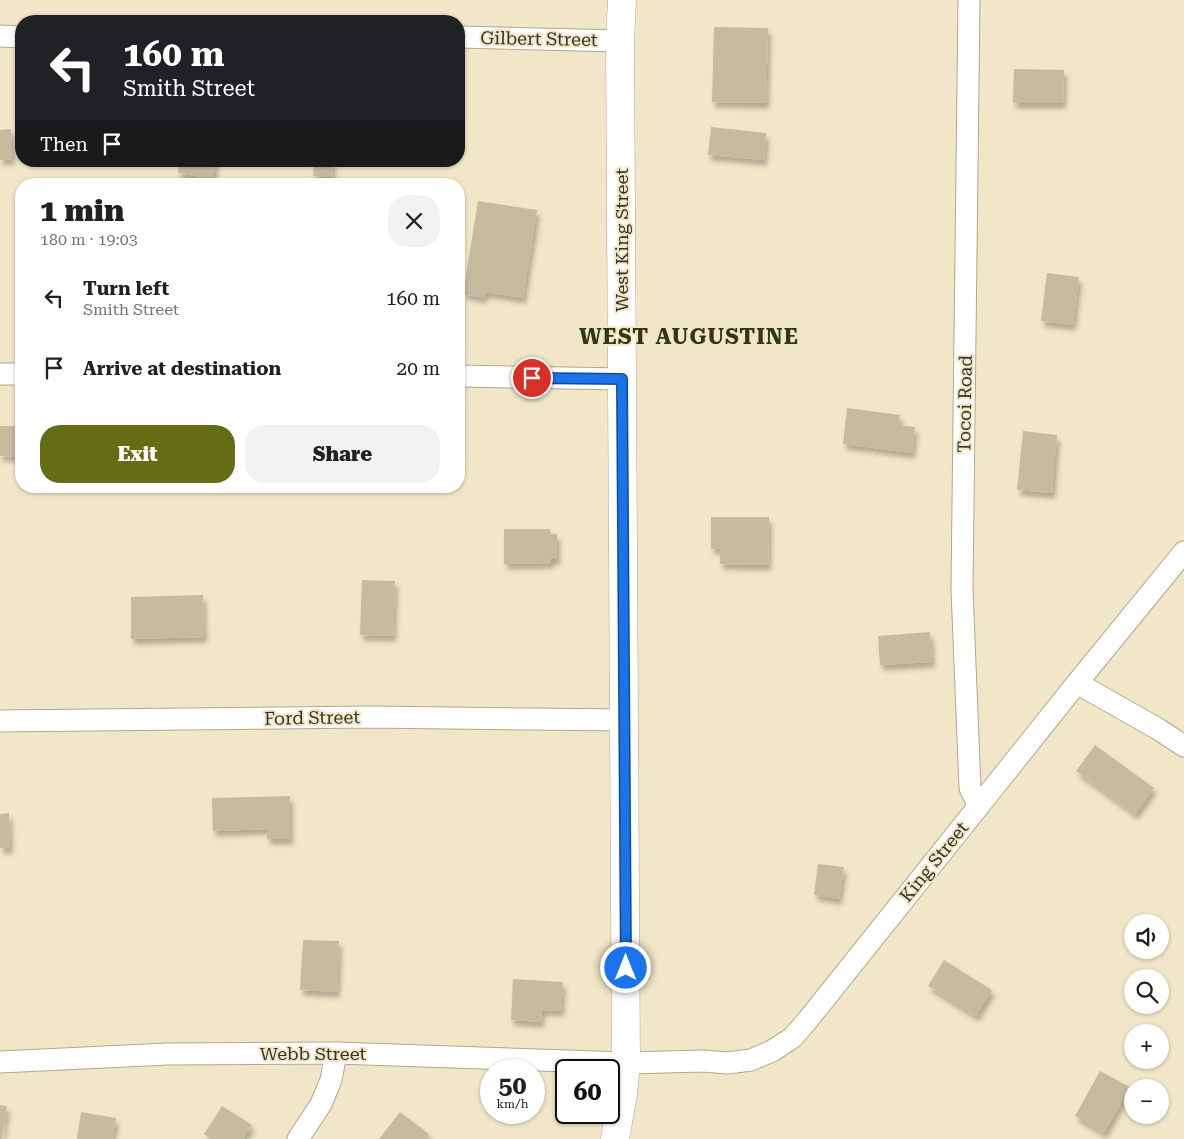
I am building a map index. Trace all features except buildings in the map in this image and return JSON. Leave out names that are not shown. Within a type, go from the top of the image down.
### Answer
[{"type":"main road","name":"West King Street","points":[[615,1139],[626,1063],[620,41],[622,0]]},
{"type":"street","name":"Tocoi Road","points":[[969,0],[962,589],[970,788],[979,806]]},
{"type":"street","points":[[0,36],[15,37]]},
{"type":"street","name":"Gilbert Street","points":[[465,38],[620,41]]},
{"type":"street","points":[[0,374],[15,374]]},
{"type":"street","points":[[465,376],[622,379]]},
{"type":"street","name":"King Street","points":[[626,1063],[735,1062],[751,1060],[772,1051],[792,1038],[1184,552]]},
{"type":"street","points":[[1077,683],[1184,746]]},
{"type":"street","name":"Ford Street","points":[[0,721],[359,717],[625,720]]},
{"type":"street","name":"Webb Street","points":[[0,1062],[167,1054],[336,1054],[626,1063]]},
{"type":"street","points":[[298,1139],[321,1104],[331,1080],[336,1054]]},
{"type":"district","name":"WEST AUGUSTINE","points":[[689,336]]},
{"type":"route","points":[[532,378],[622,379],[626,968]]}]
